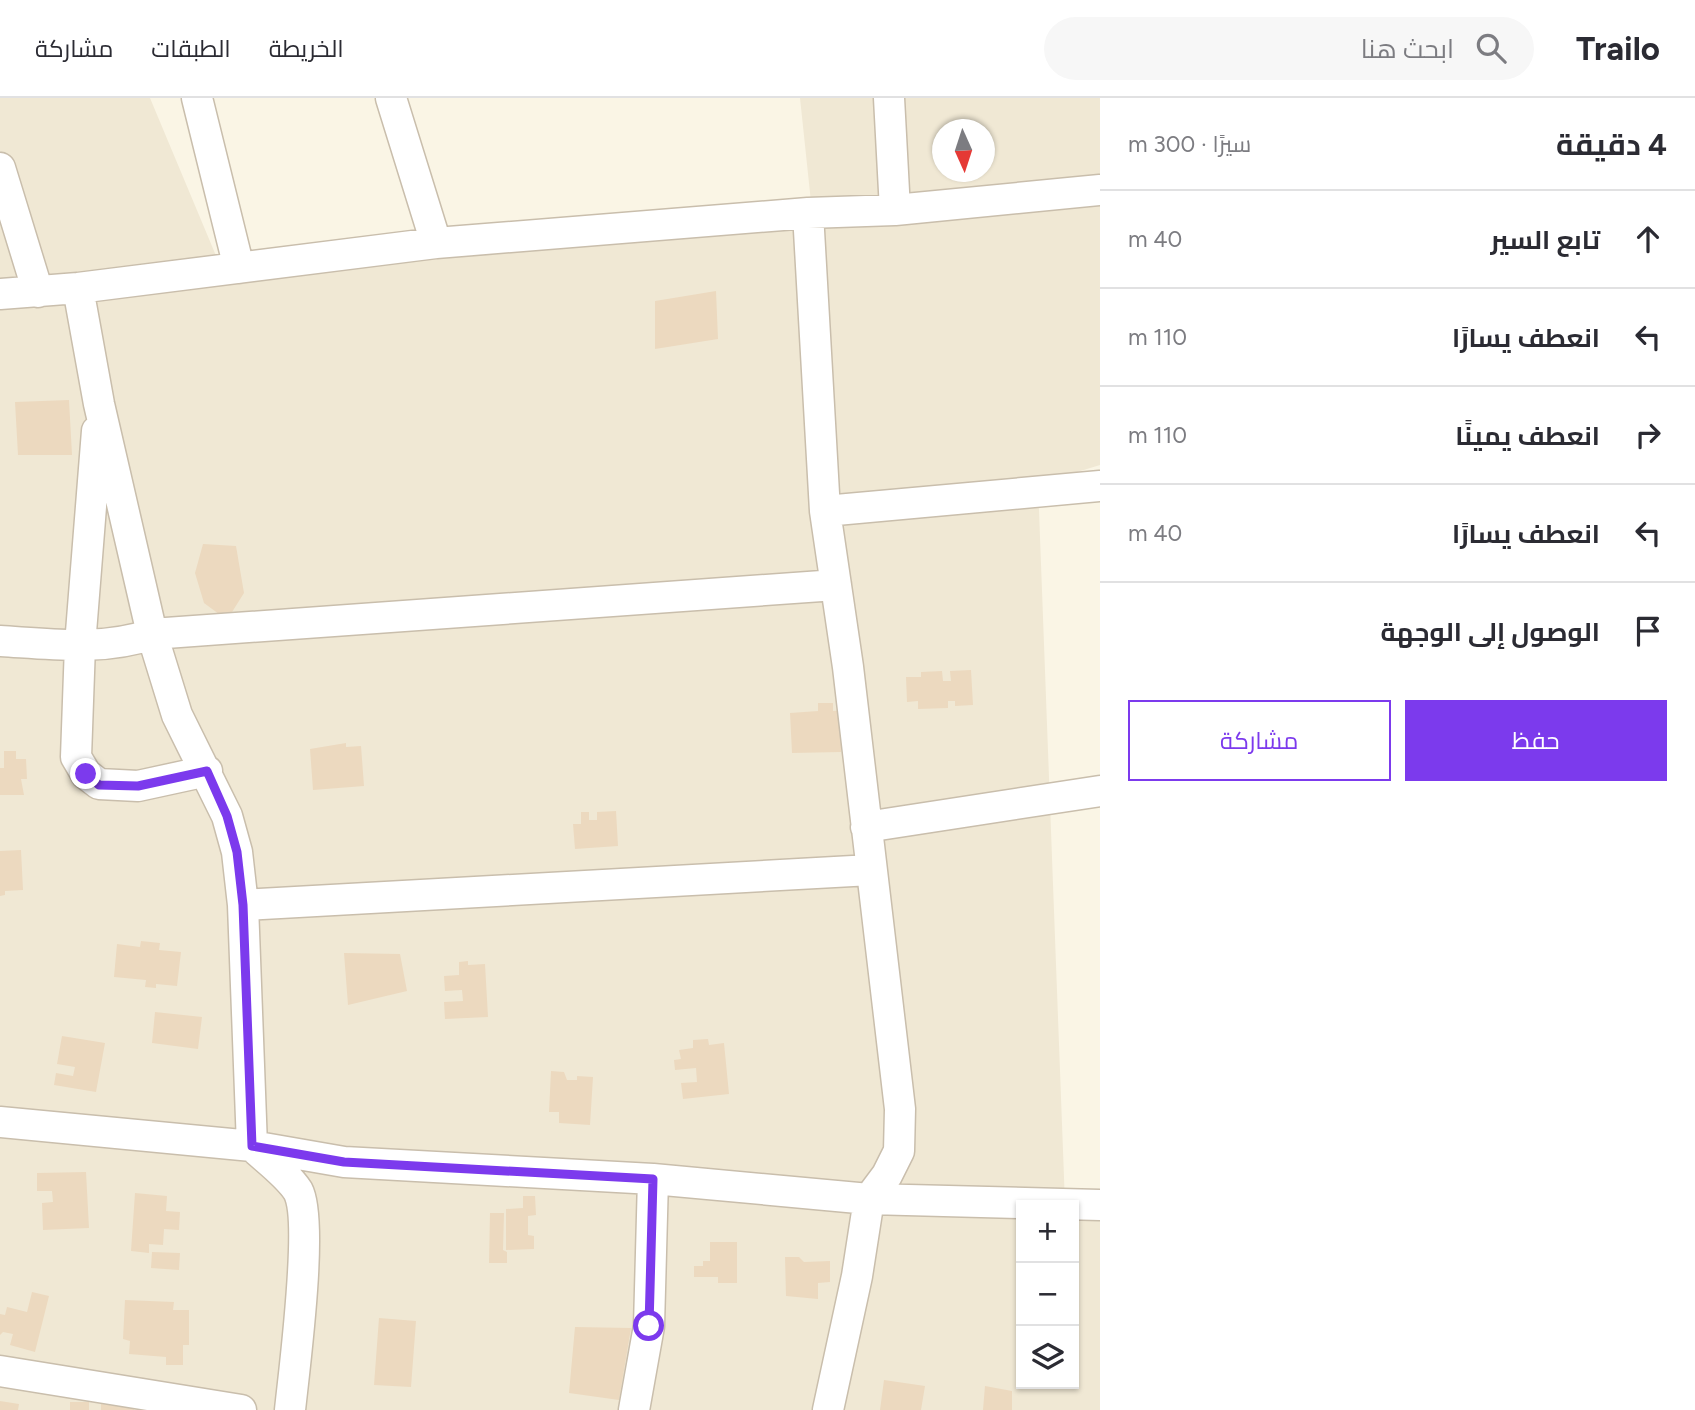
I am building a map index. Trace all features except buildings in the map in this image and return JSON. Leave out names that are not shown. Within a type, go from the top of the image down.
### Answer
[{"type":"street","points":[[197,98],[239,268]]},
{"type":"street","points":[[391,98],[436,243]]},
{"type":"street","points":[[889,98],[895,210]]},
{"type":"street","points":[[0,168],[38,292]]},
{"type":"street","points":[[0,294],[78,288],[436,243],[808,213],[895,210],[1100,190]]},
{"type":"street","points":[[808,213],[825,511],[900,1109],[899,1150],[887,1175],[869,1199],[857,1276],[828,1410]]},
{"type":"street","points":[[78,288],[99,404],[152,634],[177,715],[227,816],[237,852],[243,905],[252,1146],[298,1192],[304,1217],[300,1321],[290,1410]]},
{"type":"street","points":[[99,404],[80,645],[76,757],[86,774],[99,785],[138,786],[207,771]]},
{"type":"street","points":[[825,511],[1100,486]]},
{"type":"street","points":[[0,641],[80,645],[131,642],[152,634],[836,585]]},
{"type":"street","points":[[866,827],[1100,791]]},
{"type":"street","points":[[243,905],[871,870]]},
{"type":"street","points":[[0,1122],[252,1146],[344,1162],[653,1179],[869,1199],[1100,1205]]},
{"type":"street","points":[[634,1410],[649,1326],[653,1179]]},
{"type":"street","points":[[0,1371],[241,1410]]},
{"type":"shaded area","points":[[0,98],[150,98],[222,270],[813,221],[800,98],[1100,98],[1100,465],[1038,484],[1065,1200],[1016,1200],[1016,1389],[1079,1389],[1079,1205],[1100,1206],[1100,1410],[0,1410]]},
{"type":"route","points":[[86,774],[99,785],[138,786],[207,771],[227,816],[237,852],[243,905],[252,1146],[344,1162],[653,1179],[649,1326]]}]
